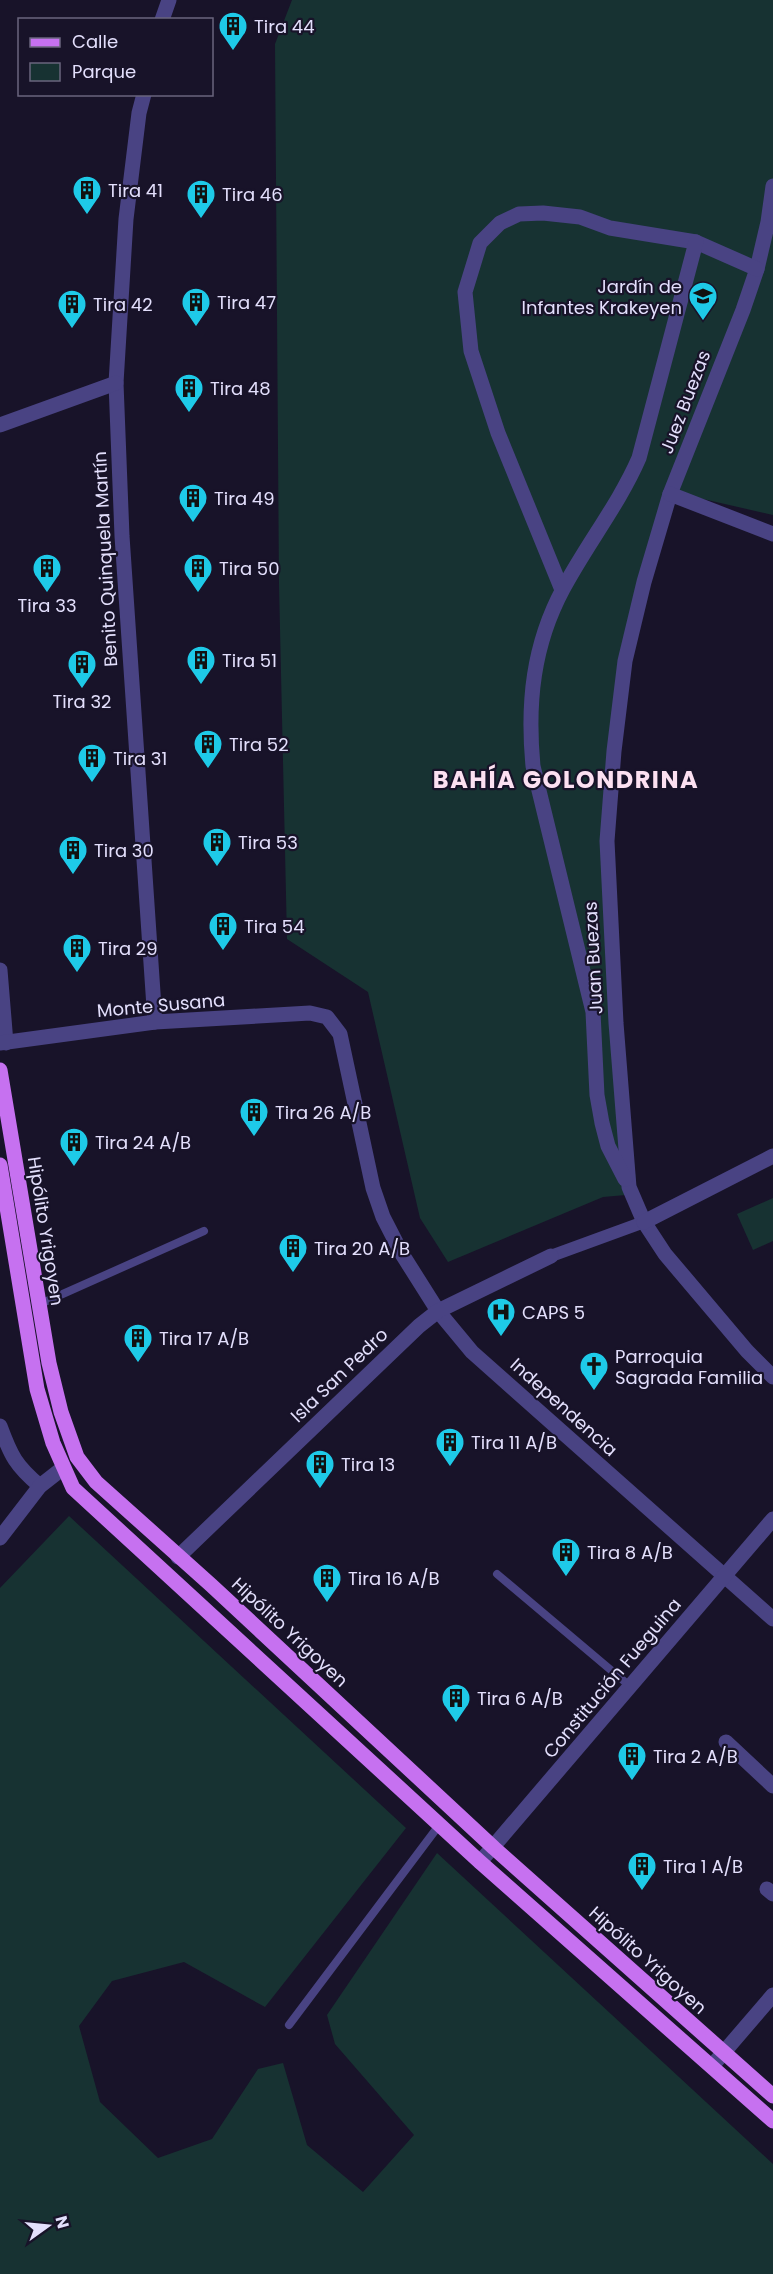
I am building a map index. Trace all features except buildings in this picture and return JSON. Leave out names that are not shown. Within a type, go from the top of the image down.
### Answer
[{"type":"main road","name":"Hipólito Yrigoyen","points":[[0,1070],[38,1305],[58,1402],[76,1457],[96,1482],[494,1848],[773,2096]]},
{"type":"main road","name":"Hipólito Yrigoyen","points":[[0,1166],[38,1389],[53,1443],[73,1488],[480,1862],[773,2121]]},
{"type":"street","points":[[163,18],[169,0]]},
{"type":"street","name":"Benito Quinquela Martín","points":[[144,96],[126,219],[116,383],[122,536],[155,1022]]},
{"type":"street","name":"Juez Buezas","points":[[670,494],[756,269],[768,222],[773,186]]},
{"type":"street","points":[[562,590],[498,434],[471,351],[465,292],[480,243],[500,223],[519,214],[543,213],[580,217],[610,228],[696,242],[756,269]]},
{"type":"street","points":[[629,1187],[608,1146],[602,1123],[597,1095],[593,1012],[533,766],[529,727],[532,687],[542,640],[562,590],[630,479],[639,458],[696,242]]},
{"type":"street","points":[[0,425],[116,383]]},
{"type":"street","points":[[670,494],[773,534]]},
{"type":"street","name":"Juan Buezas","points":[[670,494],[644,582],[625,661],[614,751],[608,842],[616,1023],[629,1187],[644,1222],[672,1262],[747,1351],[773,1377]]},
{"type":"street","points":[[0,970],[3,1043]]},
{"type":"street","name":"Monte Susana","points":[[3,1043],[155,1022],[310,1013],[327,1017]]},
{"type":"street","name":"Independencia","points":[[327,1017],[340,1034],[373,1188],[383,1217],[402,1254],[438,1311],[472,1352],[773,1620]]},
{"type":"street","points":[[551,1256],[644,1222],[773,1156]]},
{"type":"street","name":"Isla San Pedro","points":[[178,1557],[418,1326],[438,1311],[551,1256]]},
{"type":"street","points":[[0,1426],[8,1448],[21,1470],[40,1486]]},
{"type":"street","points":[[0,1538],[40,1486],[63,1468]]},
{"type":"street","name":"Constitución Fueguina","points":[[480,1862],[773,1519]]},
{"type":"street","points":[[726,1742],[773,1786]]},
{"type":"street","points":[[712,2066],[773,1995]]},
{"type":"lane","points":[[38,1305],[204,1231]]},
{"type":"lane","points":[[497,1574],[631,1687]]},
{"type":"lane","points":[[289,2025],[440,1824]]},
{"type":"green space","points":[[292,0],[773,0],[773,515],[668,491],[623,660],[605,841],[637,1194],[603,1197],[448,1262],[420,1218],[368,992],[287,939],[279,584],[275,44]]},
{"type":"green space","points":[[773,1198],[773,1241],[753,1250],[737,1214]]},
{"type":"green space","points":[[69,1516],[406,1828],[265,2007],[184,1962],[112,1981],[79,2026],[100,2102],[158,2158],[212,2139],[258,2069],[283,2063],[307,2145],[363,2192],[414,2135],[335,2044],[327,2015],[437,1853],[773,2164],[773,2274],[0,2274],[0,1588]]},
{"type":"place","name":"Tira 44","points":[[233,52]]},
{"type":"place","name":"Tira 41","points":[[87,216]]},
{"type":"place","name":"Tira 46","points":[[201,220]]},
{"type":"place","name":"Jardín de Infantes Krakeyen","points":[[703,322]]},
{"type":"place","name":"Tira 47","points":[[196,328]]},
{"type":"place","name":"Tira 42","points":[[72,330]]},
{"type":"place","name":"Tira 48","points":[[189,414]]},
{"type":"place","name":"Tira 49","points":[[193,524]]},
{"type":"place","name":"Tira 33","points":[[47,594]]},
{"type":"place","name":"Tira 50","points":[[198,594]]},
{"type":"place","name":"Tira 51","points":[[201,686]]},
{"type":"place","name":"Tira 32","points":[[82,690]]},
{"type":"place","name":"Tira 52","points":[[208,770]]},
{"type":"place","name":"Tira 31","points":[[92,784]]},
{"type":"place","name":"Tira 53","points":[[217,868]]},
{"type":"place","name":"Tira 30","points":[[73,876]]},
{"type":"place","name":"Tira 54","points":[[223,952]]},
{"type":"place","name":"Tira 29","points":[[77,974]]},
{"type":"place","name":"Tira 26 A/B","points":[[254,1138]]},
{"type":"place","name":"Tira 24 A/B","points":[[74,1168]]},
{"type":"place","name":"Tira 20 A/B","points":[[293,1274]]},
{"type":"place","name":"CAPS 5","points":[[501,1338]]},
{"type":"place","name":"Tira 17 A/B","points":[[138,1364]]},
{"type":"place","name":"Parroquia Sagrada Familia","points":[[594,1392]]},
{"type":"place","name":"Tira 11 A/B","points":[[450,1468]]},
{"type":"place","name":"Tira 13","points":[[320,1490]]},
{"type":"place","name":"Tira 8 A/B","points":[[566,1578]]},
{"type":"place","name":"Tira 16 A/B","points":[[327,1604]]},
{"type":"place","name":"Tira 6 A/B","points":[[456,1724]]},
{"type":"place","name":"Tira 2 A/B","points":[[632,1782]]},
{"type":"place","name":"Tira 1 A/B","points":[[642,1892]]},
{"type":"district","name":"BAHÍA GOLONDRINA","points":[[566,779]]}]
